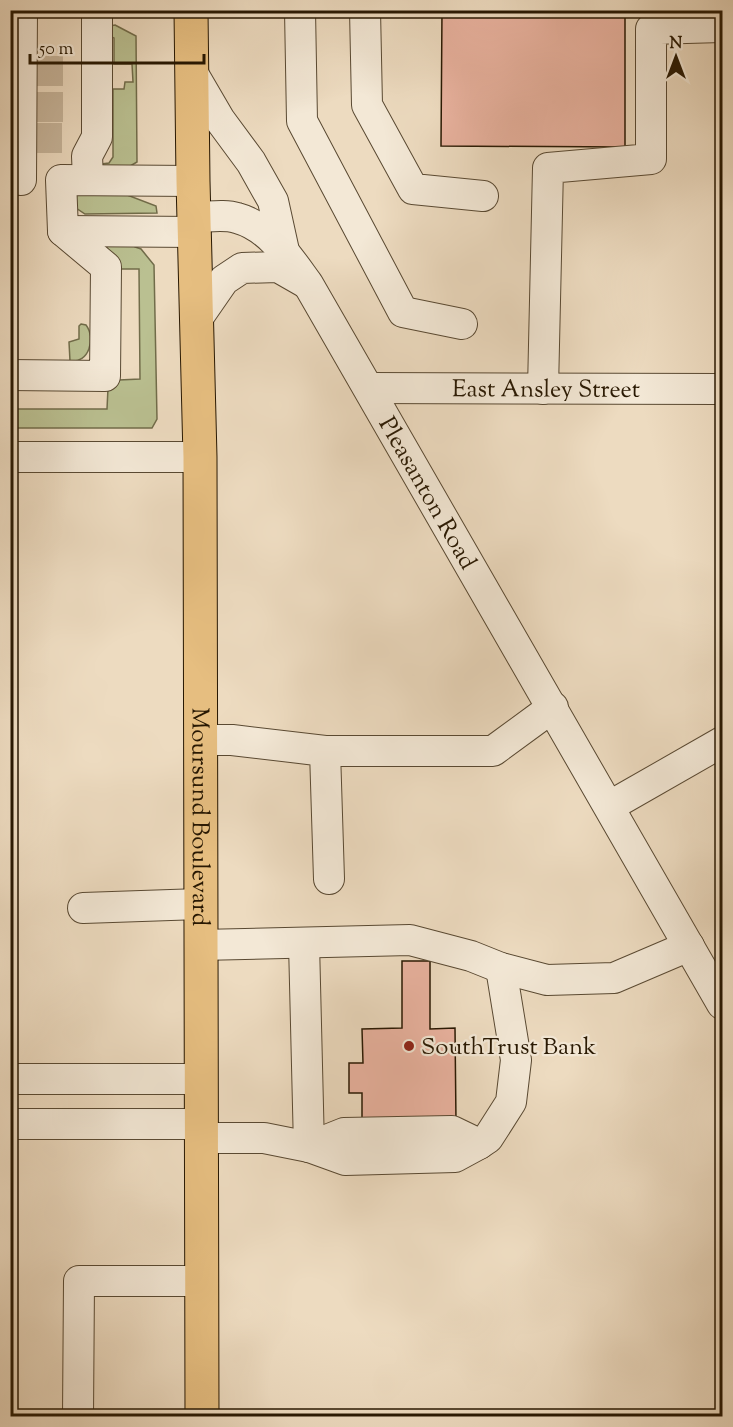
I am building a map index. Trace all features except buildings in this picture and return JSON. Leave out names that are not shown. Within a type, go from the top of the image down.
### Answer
[{"type":"main road","points":[[191,10],[195,225]]},
{"type":"main road","name":"Moursund Boulevard","points":[[195,225],[200,457],[202,1416]]},
{"type":"street","points":[[21,180],[27,138],[27,71],[22,10]]},
{"type":"street","points":[[10,375],[105,376],[106,267],[63,231],[75,179],[87,156],[86,71],[96,10]]},
{"type":"street","points":[[300,10],[302,121],[403,312],[462,324]]},
{"type":"street","points":[[365,10],[367,105],[413,189],[483,196]]},
{"type":"street","points":[[543,389],[548,168],[651,159],[651,29],[723,27]]},
{"type":"street","points":[[192,72],[219,120],[250,162],[273,201],[284,250]]},
{"type":"street","points":[[75,179],[193,181]]},
{"type":"street","name":"Pleasanton Road","points":[[63,231],[195,225],[235,217],[259,227],[284,250],[309,284],[370,388],[723,1004]]},
{"type":"street","points":[[197,319],[224,280],[242,268],[279,267],[309,284]]},
{"type":"street","name":"East Ansley Street","points":[[370,388],[723,389]]},
{"type":"street","points":[[10,457],[200,457]]},
{"type":"street","points":[[200,740],[232,740],[325,751],[492,751],[553,707]]},
{"type":"street","points":[[610,806],[723,742]]},
{"type":"street","points":[[325,751],[329,879]]},
{"type":"street","points":[[83,908],[200,904]]},
{"type":"street","points":[[200,945],[410,940],[548,980],[614,978],[689,946]]},
{"type":"street","points":[[304,943],[309,1147]]},
{"type":"street","points":[[10,1124],[201,1131],[264,1138],[309,1147],[344,1132],[452,1131],[479,1144],[488,1138],[511,1102],[516,1060],[501,968]]},
{"type":"street","points":[[10,1079],[201,1079]]},
{"type":"street","points":[[78,1416],[79,1281],[201,1281]]},
{"type":"green space","points":[[115,25],[136,36],[137,162],[120,172],[93,165],[109,163],[113,157],[113,89],[124,89],[125,82],[133,82],[132,64],[114,64],[114,38],[109,36],[110,26]]},
{"type":"green space","points":[[66,192],[122,193],[156,206],[157,213],[85,214],[70,204]]},
{"type":"green space","points":[[134,240],[135,247],[141,249],[154,265],[157,419],[152,428],[11,428],[10,409],[107,409],[108,388],[119,380],[140,379],[139,269],[118,269],[106,246]]},
{"type":"green space","points":[[81,324],[86,325],[89,330],[89,349],[82,358],[70,361],[69,342],[79,339]]},
{"type":"tunnel","points":[[33,71],[76,71]]},
{"type":"tunnel","points":[[33,107],[76,107]]},
{"type":"tunnel","points":[[32,138],[76,138]]},
{"type":"place","name":"SouthTrust Bank","points":[[409,1046]]}]
